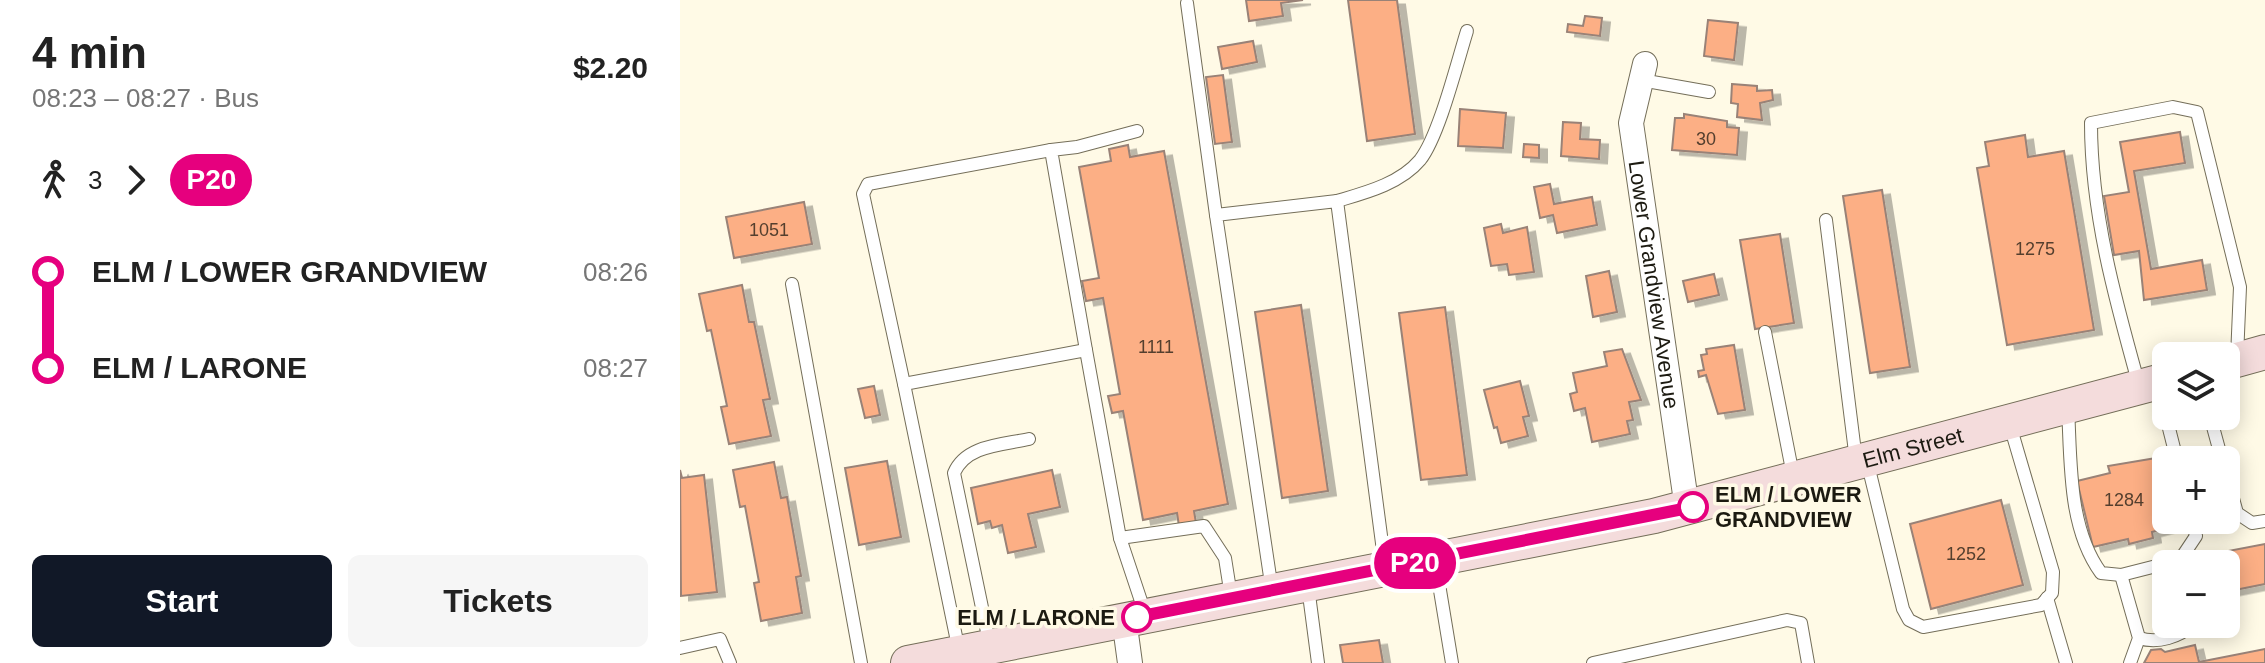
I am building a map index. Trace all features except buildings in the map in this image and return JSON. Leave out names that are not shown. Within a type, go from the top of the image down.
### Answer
[{"type":"main road","name":"Elm Street","points":[[908,663],[1687,508],[1837,470],[1862,459],[2152,385]]},
{"type":"street","name":"Lower Grandview Avenue","points":[[1643,72],[1631,123],[1687,508]]},
{"type":"street","points":[[1130,663],[1135,617]]},
{"type":"lane","points":[[1187,3],[1272,590]]},
{"type":"lane","points":[[1216,215],[1337,201],[1380,188],[1419,160],[1442,110],[1467,31]]},
{"type":"lane","points":[[1643,72],[1709,92]]},
{"type":"lane","points":[[2152,378],[2100,228],[2091,160],[2091,123],[2173,107],[2197,112],[2240,287],[2251,359]]},
{"type":"lane","points":[[974,648],[904,384],[863,194],[868,184],[1077,147],[1137,131]]},
{"type":"lane","points":[[1051,150],[1135,617]]},
{"type":"lane","points":[[1337,201],[1385,569]]},
{"type":"lane","points":[[1826,220],[1862,459],[1903,609],[1909,620],[1923,627],[2041,605],[2052,593],[2053,572],[2009,421]]},
{"type":"lane","points":[[792,284],[861,663]]},
{"type":"lane","points":[[1765,332],[1794,482]]},
{"type":"lane","points":[[904,384],[1086,350]]},
{"type":"lane","points":[[2068,406],[2072,482],[2087,554],[2101,573],[2121,575],[2152,568]]},
{"type":"lane","points":[[974,648],[954,473],[960,459],[973,451],[1029,439]]},
{"type":"lane","points":[[2240,515],[2252,523],[2265,521]]},
{"type":"lane","points":[[1120,538],[1204,526],[1225,558],[1231,598]]},
{"type":"lane","points":[[1435,559],[1452,663]]},
{"type":"lane","points":[[2121,575],[2139,638],[2130,663]]},
{"type":"lane","points":[[1307,584],[1318,663]]},
{"type":"lane","points":[[2047,598],[2066,663]]},
{"type":"lane","points":[[1593,663],[1787,620],[1801,623],[1808,663]]},
{"type":"lane","points":[[2139,638],[2152,642],[2166,638]]},
{"type":"lane","points":[[680,648],[720,639],[730,663]]},
{"type":"bus line","name":"P20","points":[[1137,617],[1693,507]]},
{"type":"place","name":"ELM / LOWER GRANDVIEW","points":[[1693,507]]},
{"type":"place","name":"ELM / LARONE","points":[[1137,617]]}]
